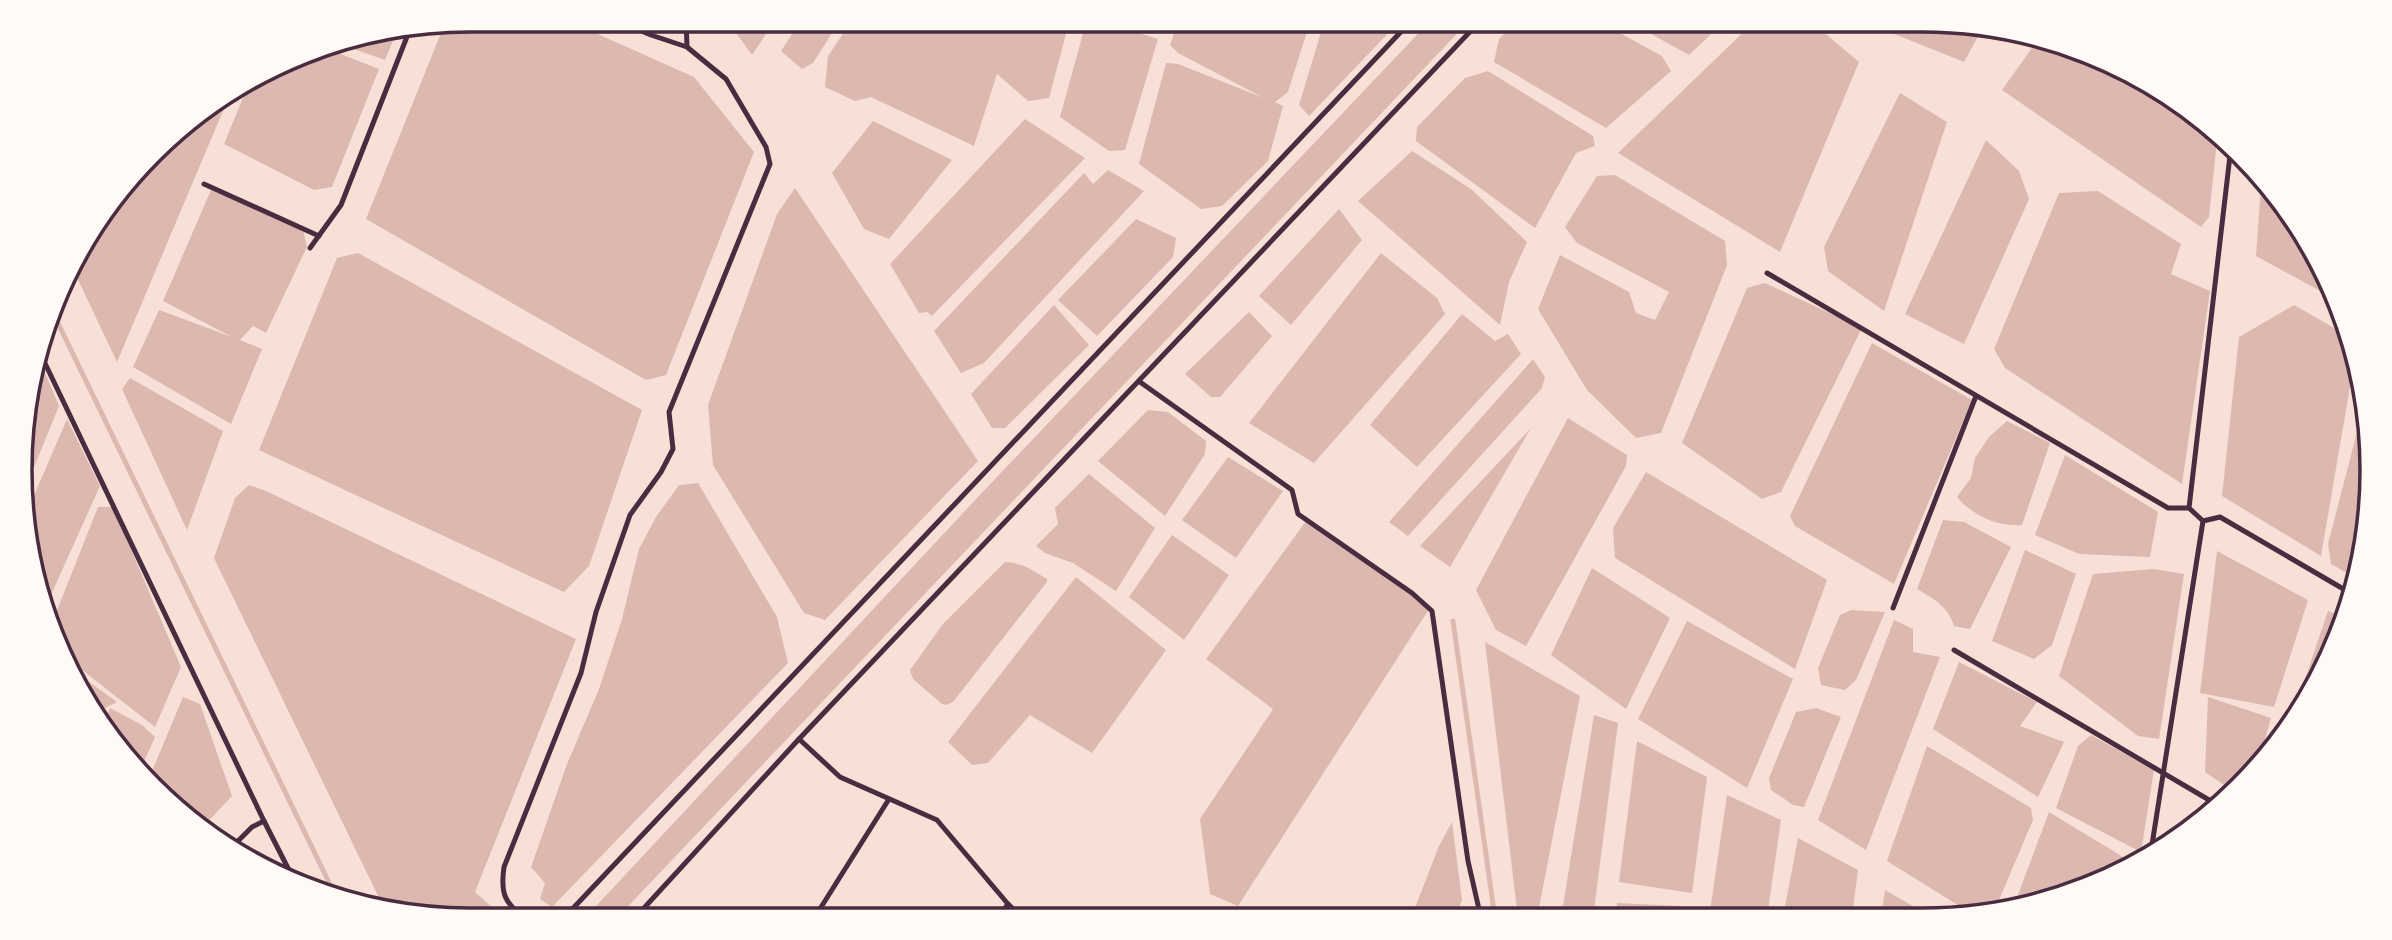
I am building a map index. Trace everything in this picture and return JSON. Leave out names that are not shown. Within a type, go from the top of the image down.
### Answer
[{"type":"lane","points":[[511,908],[501,886],[504,867],[581,673],[596,612],[631,515],[661,472],[673,449],[669,412],[770,164],[766,147],[726,79],[687,47],[644,32]]},
{"type":"lane","points":[[686,32],[687,47]]},
{"type":"lane","points":[[572,908],[1401,32]]},
{"type":"lane","points":[[643,908],[799,739],[1470,32]]},
{"type":"lane","points":[[310,248],[341,205],[407,36]]},
{"type":"lane","points":[[2189,508],[2230,158]]},
{"type":"lane","points":[[204,184],[319,236]]},
{"type":"lane","points":[[1767,273],[2168,508],[2189,508],[2203,521]]},
{"type":"lane","points":[[45,362],[288,869]]},
{"type":"lane","points":[[1140,382],[1293,490],[1298,514],[1412,593],[1432,611],[1468,861],[1479,908]]},
{"type":"lane","points":[[1893,607],[1976,396]]},
{"type":"lane","points":[[2203,521],[2220,517],[2344,589]]},
{"type":"lane","points":[[2152,843],[2203,521]]},
{"type":"lane","points":[[1954,650],[2210,801]]},
{"type":"lane","points":[[799,739],[840,777],[937,820],[1012,908]]},
{"type":"lane","points":[[821,908],[889,799]]},
{"type":"lane","points":[[237,842],[264,821]]},
{"type":"lane","points":[[1005,908],[1008,904]]},
{"type":"shaded area","points":[[441,32],[593,32],[694,77],[754,152],[666,375],[646,380],[366,219]]},
{"type":"shaded area","points":[[735,32],[767,32],[752,55]]},
{"type":"shaded area","points":[[793,32],[833,32],[813,63],[802,69],[781,51]]},
{"type":"shaded area","points":[[844,32],[1067,32],[1049,98],[1028,101],[997,74],[974,146],[871,97],[855,101],[825,87],[828,56]]},
{"type":"shaded area","points":[[1083,32],[1136,32],[1158,39],[1125,150],[1109,151],[1060,117]]},
{"type":"shaded area","points":[[1174,32],[1307,32],[1288,92],[1275,102],[1283,106],[1268,161],[1222,206],[1201,209],[1139,164],[1166,63],[1178,64],[1264,98],[1178,53],[1170,45]]},
{"type":"shaded area","points":[[1321,32],[1389,32],[1309,116],[1299,105]]},
{"type":"shaded area","points":[[1420,32],[1459,32],[626,908],[594,908],[977,498]]},
{"type":"shaded area","points":[[1506,32],[1618,32],[1662,56],[1671,71],[1606,128],[1494,62],[1499,39]]},
{"type":"shaded area","points":[[1647,32],[1713,32],[1689,55]]},
{"type":"shaded area","points":[[1744,32],[1823,32],[1859,62],[1780,252],[1618,153]]},
{"type":"shaded area","points":[[1889,32],[1979,35],[1964,62]]},
{"type":"shaded area","points":[[394,38],[385,60],[351,48]]},
{"type":"shaded area","points":[[2034,46],[2090,65],[2166,105],[2217,145],[2209,217],[2201,227],[2002,90]]},
{"type":"shaded area","points":[[337,53],[379,69],[332,187],[314,190],[224,144],[245,94],[276,77]]},
{"type":"shaded area","points":[[1488,71],[1593,136],[1595,146],[1576,153],[1535,228],[1416,141],[1417,127],[1465,78]]},
{"type":"shaded area","points":[[1900,93],[1947,122],[1884,311],[1828,271],[1824,247]]},
{"type":"shaded area","points":[[225,106],[117,362],[77,277],[105,226],[140,181],[181,140]]},
{"type":"shaded area","points":[[1025,119],[1085,158],[932,316],[927,312],[919,313],[890,264]]},
{"type":"shaded area","points":[[873,121],[952,160],[889,239],[864,229],[832,173]]},
{"type":"shaded area","points":[[1986,140],[2019,171],[2029,199],[1964,344],[1905,314]]},
{"type":"shaded area","points":[[1412,151],[1471,189],[1527,242],[1509,282],[1500,325],[1358,201]]},
{"type":"shaded area","points":[[1108,170],[1144,191],[984,363],[961,373],[934,331],[1084,173],[1093,184]]},
{"type":"shaded area","points":[[1615,175],[1725,241],[1727,265],[1661,433],[1636,438],[1587,390],[1538,309],[1560,255],[1629,292],[1636,313],[1655,320],[1669,292],[1577,243],[1565,227],[1597,176]]},
{"type":"shaded area","points":[[795,188],[978,461],[825,620],[804,613],[713,465],[708,405],[777,214]]},
{"type":"shaded area","points":[[211,190],[303,230],[307,247],[266,333],[253,326],[240,340],[262,349],[231,424],[133,367],[159,310],[232,337],[163,301]]},
{"type":"shaded area","points":[[2098,191],[2181,244],[2171,274],[2210,291],[2182,484],[2005,368],[1994,349],[2059,193]]},
{"type":"shaded area","points":[[2261,192],[2287,226],[2323,292],[2256,256]]},
{"type":"shaded area","points":[[1339,209],[1362,240],[1291,325],[1259,296]]},
{"type":"shaded area","points":[[1136,219],[1176,238],[1173,257],[1097,336],[1058,300]]},
{"type":"shaded area","points":[[358,253],[642,410],[589,566],[564,592],[259,450],[337,258]]},
{"type":"shaded area","points":[[1381,253],[1437,298],[1445,314],[1314,463],[1249,423]]},
{"type":"shaded area","points":[[1765,283],[1862,328],[1781,492],[1762,499],[1682,443],[1747,288]]},
{"type":"shaded area","points":[[1054,305],[1089,345],[1005,428],[992,428],[971,394]]},
{"type":"shaded area","points":[[2294,305],[2337,330],[2351,380],[2321,556],[2222,496],[2239,337]]},
{"type":"shaded area","points":[[1249,312],[1272,336],[1220,397],[1211,397],[1185,374]]},
{"type":"shaded area","points":[[1462,314],[1495,341],[1508,334],[1521,354],[1417,467],[1370,425]]},
{"type":"shaded area","points":[[1872,343],[1972,400],[1894,584],[1795,526],[1790,516]]},
{"type":"shaded area","points":[[1533,359],[1545,377],[1542,388],[1408,536],[1389,522]]},
{"type":"shaded area","points":[[43,369],[59,406],[32,472],[35,413]]},
{"type":"shaded area","points":[[130,378],[223,431],[187,530],[122,389]]},
{"type":"shaded area","points":[[1148,410],[1168,412],[1206,441],[1205,454],[1165,516],[1098,461]]},
{"type":"shaded area","points":[[1568,418],[1627,455],[1626,466],[1526,646],[1496,630],[1476,590]]},
{"type":"shaded area","points":[[67,419],[100,486],[50,596],[40,556],[32,500]]},
{"type":"shaded area","points":[[2007,421],[2050,443],[2022,525],[1986,519],[1957,497],[1971,478],[1975,458],[1989,437]]},
{"type":"shaded area","points":[[2358,427],[2360,499],[2348,574],[2331,564],[2328,544]]},
{"type":"shaded area","points":[[1531,428],[1450,567],[1420,546]]},
{"type":"shaded area","points":[[2065,455],[2158,512],[2150,557],[2079,554],[2035,535]]},
{"type":"shaded area","points":[[1228,457],[1283,491],[1236,558],[1182,520]]},
{"type":"shaded area","points":[[1646,472],[1827,580],[1795,669],[1615,558],[1613,528]]},
{"type":"shaded area","points":[[1089,474],[1155,528],[1116,591],[1073,563],[1045,553],[1036,546],[1058,524],[1055,508]]},
{"type":"shaded area","points":[[698,483],[777,617],[788,663],[552,907],[540,899],[545,883],[531,867],[567,764],[599,689],[622,619],[639,549],[656,517],[679,485]]},
{"type":"shaded area","points":[[249,485],[266,491],[576,639],[475,892],[493,908],[441,908],[380,899],[214,558],[235,498]]},
{"type":"shaded area","points":[[98,507],[113,507],[181,667],[155,727],[79,667],[56,613]]},
{"type":"shaded area","points":[[1943,520],[1964,522],[2011,547],[1970,629],[1954,626],[1944,608],[1917,589]]},
{"type":"shaded area","points":[[1306,521],[1431,606],[1238,906],[1210,894],[1200,819],[1273,709],[1206,659]]},
{"type":"shaded area","points":[[1172,535],[1229,575],[1184,640],[1129,597]]},
{"type":"shaded area","points":[[2025,550],[2076,574],[2052,645],[2034,659],[1992,641]]},
{"type":"shaded area","points":[[2217,551],[2308,600],[2274,707],[2200,693]]},
{"type":"shaded area","points":[[1005,562],[1027,568],[1047,579],[1047,582],[953,702],[942,704],[913,679],[910,670],[943,624]]},
{"type":"shaded area","points":[[1592,568],[1670,618],[1626,709],[1551,655]]},
{"type":"shaded area","points":[[2154,569],[2184,574],[2159,739],[2138,736],[2059,676],[2093,574]]},
{"type":"shaded area","points":[[1076,577],[1166,650],[1092,753],[1030,715],[988,763],[972,765],[948,742]]},
{"type":"shaded area","points":[[1851,610],[1885,612],[1856,680],[1845,690],[1821,685],[1818,668],[1840,615]]},
{"type":"shaded area","points":[[2328,611],[2336,614],[2327,638],[2301,690]]},
{"type":"shaded area","points":[[1894,620],[1913,629],[1913,652],[1940,657],[1866,850],[1818,820]]},
{"type":"shaded area","points":[[1687,621],[1793,679],[1747,788],[1638,719]]},
{"type":"shaded area","points":[[1485,642],[1580,696],[1539,908],[1517,908]]},
{"type":"shaded area","points":[[1959,662],[2037,702],[2020,726],[2064,742],[2038,797],[1933,729]]},
{"type":"shaded area","points":[[85,678],[117,702],[102,709]]},
{"type":"shaded area","points":[[183,697],[200,704],[232,796],[208,822],[152,771]]},
{"type":"shaded area","points":[[2208,697],[2271,718],[2263,745],[2226,786],[2205,772]]},
{"type":"shaded area","points":[[110,708],[142,725],[155,737],[143,763],[122,737],[106,716]]},
{"type":"shaded area","points":[[1816,708],[1841,717],[1804,807],[1793,805],[1771,790],[1769,778],[1796,712]]},
{"type":"shaded area","points":[[1594,715],[1618,723],[1594,908],[1563,908]]},
{"type":"shaded area","points":[[2091,735],[2154,770],[2141,850],[2056,808],[2078,746]]},
{"type":"shaded area","points":[[1637,741],[1707,777],[1692,893],[1619,882]]},
{"type":"shaded area","points":[[1927,746],[2031,808],[2033,820],[1998,902],[1961,907],[1887,861]]},
{"type":"shaded area","points":[[1727,795],[1781,820],[1768,908],[1710,908]]},
{"type":"shaded area","points":[[2049,812],[2125,858],[2063,885],[2017,898]]},
{"type":"shaded area","points":[[1452,822],[1462,900],[1459,908],[1415,908],[1439,846]]},
{"type":"shaded area","points":[[1798,838],[1858,870],[1853,908],[1785,908]]},
{"type":"shaded area","points":[[1885,890],[1916,908],[1882,908]]},
{"type":"shaded area","points":[[1617,903],[1681,908],[1616,908]]},
{"type":"waterway","points":[[58,322],[330,885]]},
{"type":"waterway","points":[[1453,621],[1494,908]]}]
